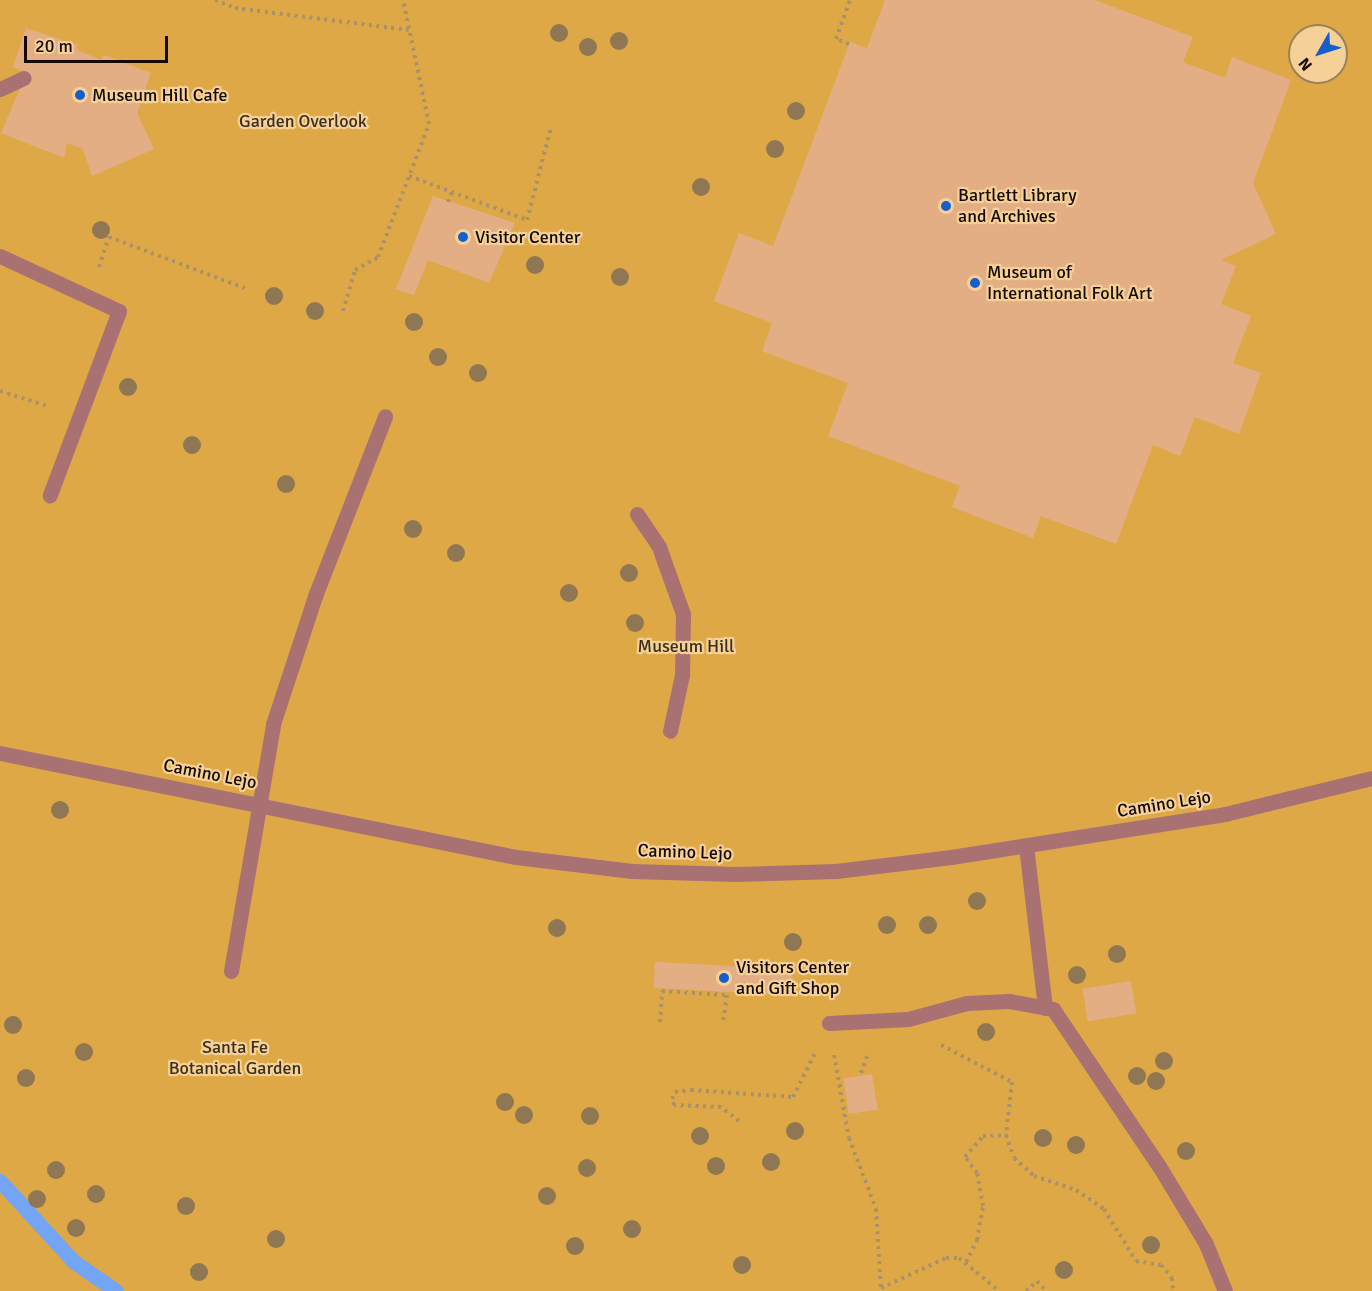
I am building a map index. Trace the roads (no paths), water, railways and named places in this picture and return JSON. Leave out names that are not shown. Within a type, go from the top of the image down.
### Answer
[{"type":"street","points":[[0,89],[24,78]]},
{"type":"street","points":[[0,256],[119,311],[50,495]]},
{"type":"street","points":[[231,971],[273,724],[315,596],[386,416]]},
{"type":"street","points":[[637,514],[659,547],[683,614],[682,675],[670,731]]},
{"type":"street","name":"Camino Lejo","points":[[0,753],[504,855],[632,871],[836,871],[1026,846],[1225,814],[1372,778]]},
{"type":"street","points":[[1026,846],[1045,1008]]},
{"type":"street","points":[[829,1023],[908,1019],[968,1003],[1009,1000],[1053,1009],[1159,1166],[1206,1244],[1225,1291]]},
{"type":"waterway","points":[[0,1181],[73,1261],[116,1291]]},
{"type":"place","name":"Museum Hill Cafe","points":[[80,95]]},
{"type":"place","name":"Bartlett Library and Archives","points":[[946,206]]},
{"type":"place","name":"Visitor Center","points":[[463,237]]},
{"type":"place","name":"Museum of International Folk Art","points":[[975,283]]},
{"type":"place","name":"Visitors Center and Gift Shop","points":[[724,978]]},
{"type":"park label","name":"Garden Overlook","points":[[303,121]]},
{"type":"park label","name":"Museum Hill","points":[[686,646]]},
{"type":"park label","name":"Santa Fe Botanical Garden","points":[[235,1058]]}]
